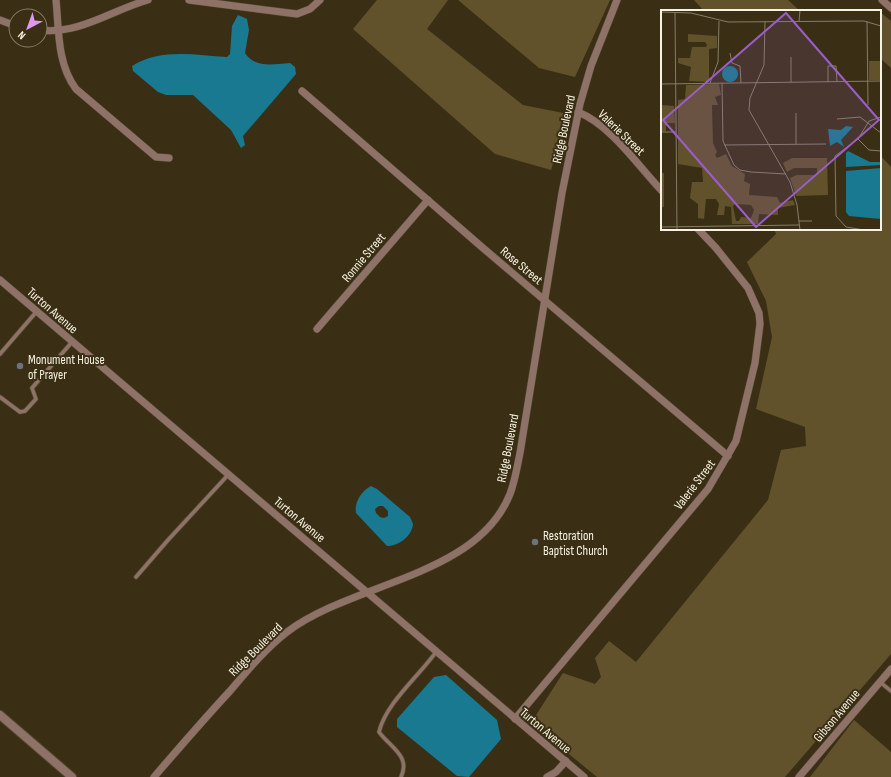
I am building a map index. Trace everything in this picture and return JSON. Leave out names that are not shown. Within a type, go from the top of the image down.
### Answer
[{"type":"street","points":[[56,0],[62,60],[65,72],[76,88],[156,157],[169,158]]},
{"type":"street","points":[[48,30],[88,24],[130,5],[148,0]]},
{"type":"street","points":[[189,0],[209,1],[249,9],[297,14],[310,9],[320,0]]},
{"type":"street","name":"Ridge Boulevard","points":[[154,777],[275,642],[303,621],[350,598],[452,557],[481,535],[502,509],[510,494],[519,459],[562,193],[578,112],[591,66],[617,0]]},
{"type":"street","points":[[882,0],[891,8]]},
{"type":"street","name":"Rose Street","points":[[302,91],[728,456]]},
{"type":"street","name":"Valerie Street","points":[[578,112],[594,120],[606,131],[661,191]]},
{"type":"street","name":"Ronnie Street","points":[[317,329],[428,200]]},
{"type":"street","name":"Valerie Street","points":[[515,719],[708,489],[736,441],[751,382],[759,334],[758,313],[748,288],[716,248],[699,230]]},
{"type":"street","name":"Turton Avenue","points":[[0,280],[584,777]]},
{"type":"street","name":"Gibson Avenue","points":[[800,777],[891,669]]},
{"type":"street","points":[[0,715],[72,777]]},
{"type":"street","points":[[547,777],[556,772],[566,762]]},
{"type":"lane","points":[[0,354],[37,311]]},
{"type":"lane","points":[[0,397],[15,410],[20,412],[25,411],[36,399],[32,388],[72,342]]},
{"type":"lane","points":[[136,577],[162,545],[228,475]]},
{"type":"lane","points":[[401,777],[404,764],[403,757],[386,742],[379,732],[381,723],[396,701],[436,652]]},
{"type":"lane","points":[[880,682],[891,691]]},
{"type":"shaded area","points":[[377,0],[448,0],[427,29],[523,105],[568,114],[551,170],[495,154],[353,29]]},
{"type":"shaded area","points":[[458,0],[610,0],[575,77],[539,68]]},
{"type":"shaded area","points":[[694,0],[788,0],[799,10],[703,10]]},
{"type":"shaded area","points":[[881,13],[891,21],[891,68],[881,59]]},
{"type":"shaded area","points":[[881,156],[891,167],[891,654],[785,777],[597,777],[531,723],[563,673],[595,684],[601,677],[595,658],[609,641],[636,662],[768,500],[781,450],[806,446],[805,427],[756,409],[772,337],[766,301],[747,262],[776,234],[774,230],[881,230]]},
{"type":"shaded area","points":[[854,720],[891,752],[891,777],[810,777]]},
{"type":"water","points":[[238,15],[247,19],[249,30],[245,53],[249,58],[265,64],[290,63],[295,67],[296,74],[243,136],[245,145],[241,148],[231,130],[193,95],[166,95],[158,92],[133,71],[132,66],[143,60],[166,55],[190,54],[227,57],[230,54],[232,26]]},
{"type":"water","points":[[371,486],[377,489],[410,517],[413,524],[412,528],[404,540],[392,546],[387,546],[356,513],[357,501],[367,488]],"holes":[[[379,506],[383,506],[388,511],[388,516],[384,518],[380,517],[376,513],[375,509]]]},
{"type":"water","points":[[446,675],[497,720],[501,739],[469,777],[457,776],[397,727],[397,719],[434,677]]},
{"type":"place","name":"Monument House of Prayer","points":[[20,366]]},
{"type":"place","name":"Restoration Baptist Church","points":[[535,542]]}]
